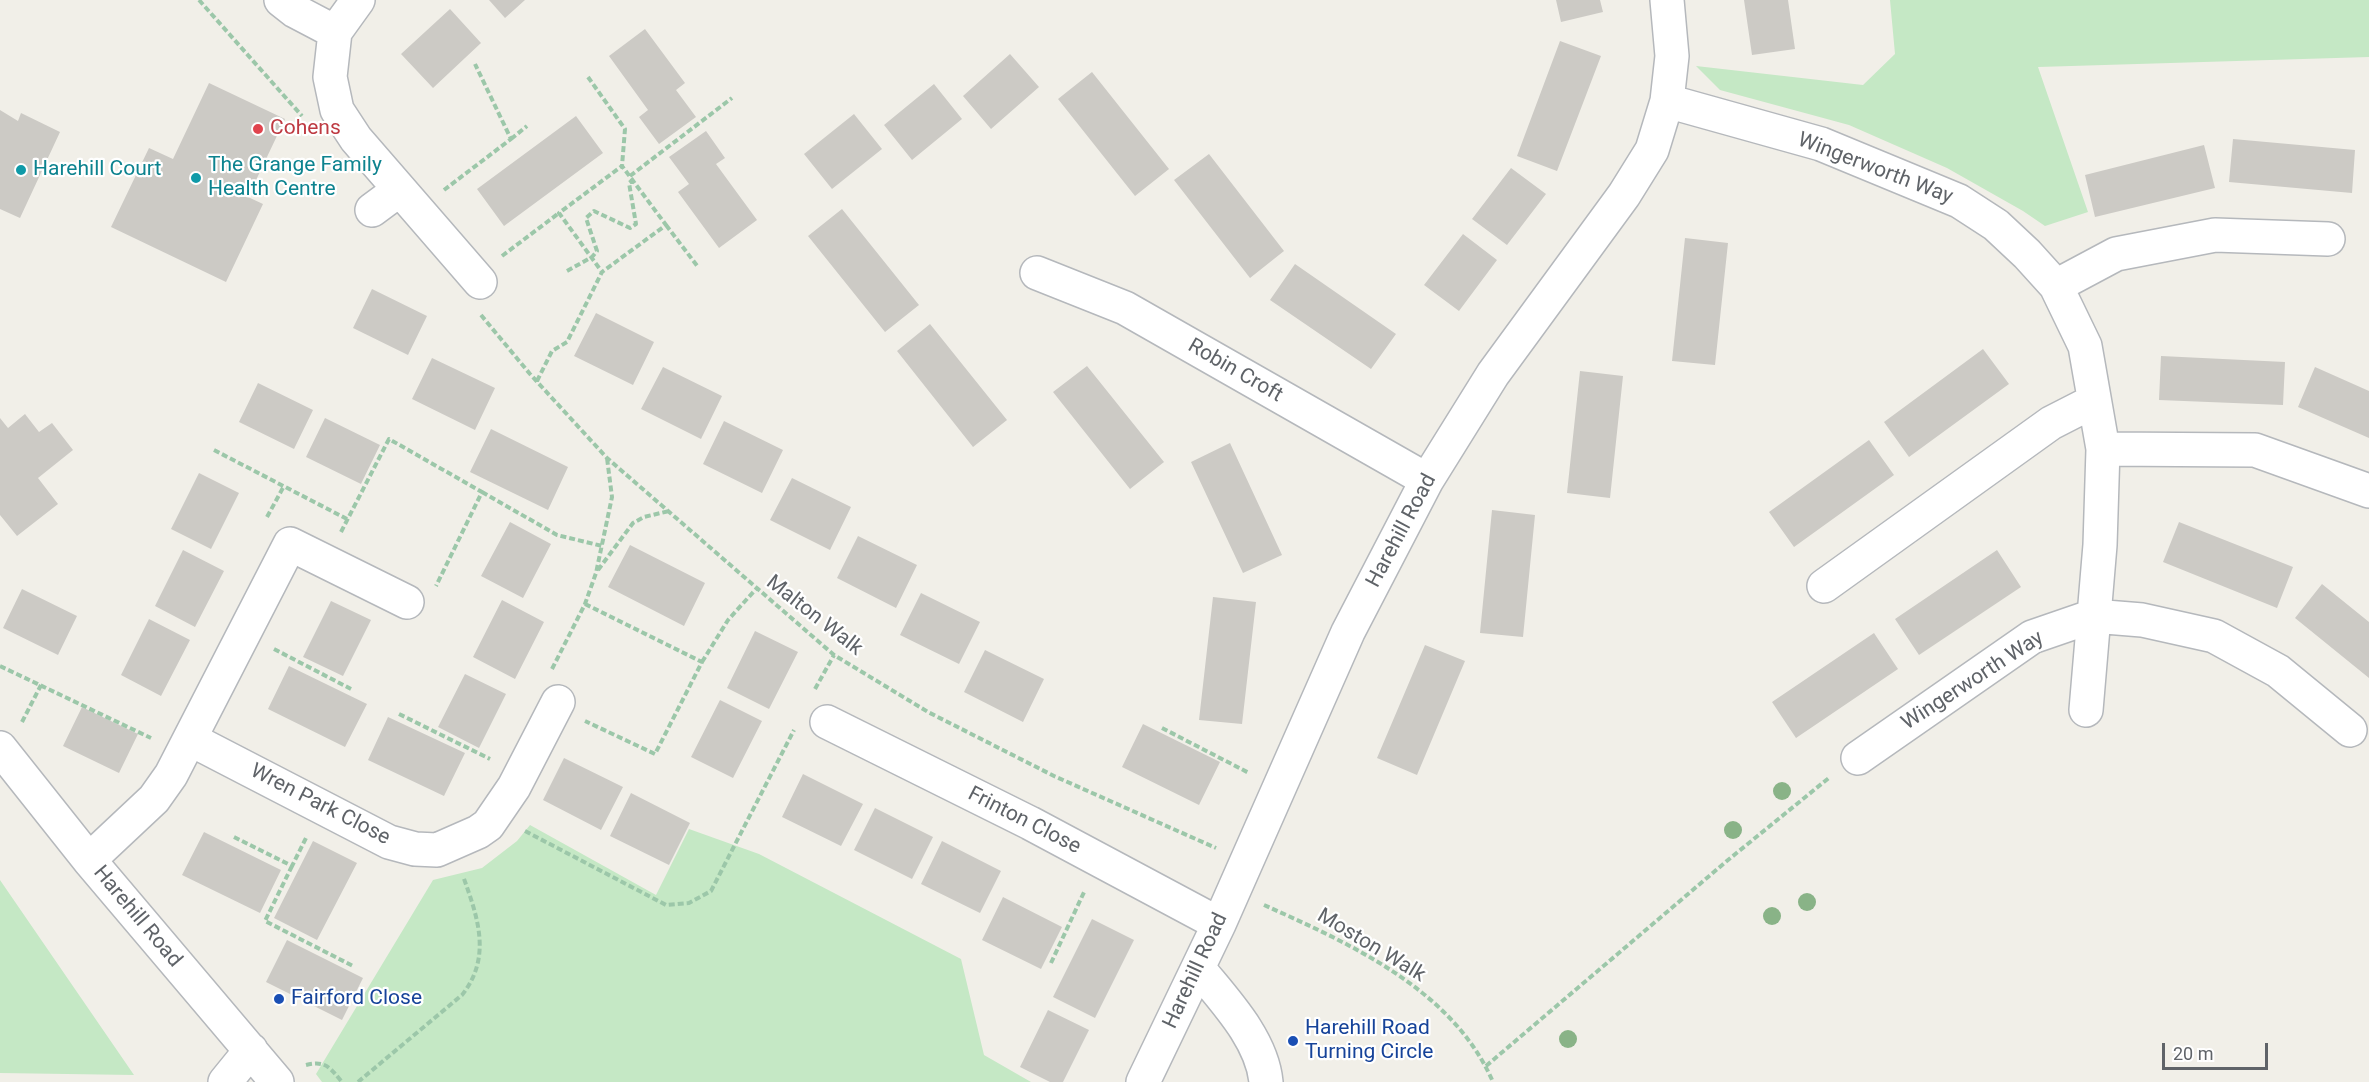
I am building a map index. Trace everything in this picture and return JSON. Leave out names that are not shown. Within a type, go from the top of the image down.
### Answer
[{"type":"street","points":[[281,0],[295,11],[334,32]]},
{"type":"street","points":[[358,0],[334,32],[330,76],[337,110],[356,139],[478,279]]},
{"type":"street","name":"Harehill Road","points":[[1143,1082],[1219,924],[1348,632],[1427,480],[1492,374],[1624,195],[1652,150],[1667,101],[1672,56],[1667,0]]},
{"type":"street","name":"Wingerworth Way","points":[[1667,101],[1821,144],[1959,201],[1996,225],[2028,254],[2056,286],[2085,346],[2103,449],[2100,545],[2086,710]]},
{"type":"street","points":[[372,210],[408,200]]},
{"type":"street","points":[[2056,286],[2116,254],[2215,235],[2328,239]]},
{"type":"street","name":"Robin Croft","points":[[1037,273],[1125,308],[1427,480]]},
{"type":"street","points":[[1824,586],[2050,423],[2094,401]]},
{"type":"street","points":[[2103,449],[2255,450],[2369,492]]},
{"type":"street","points":[[89,860],[154,799],[187,746],[290,544],[407,602]]},
{"type":"street","name":"Wingerworth Way","points":[[1858,758],[2032,637],[2093,616],[2142,620],[2214,636],[2278,671],[2350,730]]},
{"type":"street","name":"Wren Park Close","points":[[187,746],[322,808],[389,842],[415,849],[437,850],[478,832],[496,815],[557,704]]},
{"type":"street","name":"Frinton Close","points":[[811,723],[1099,860],[1219,924]]},
{"type":"street","name":"Harehill Road","points":[[0,748],[89,860],[251,1050],[287,1076]]},
{"type":"street","points":[[1198,968],[1248,1034],[1259,1055],[1266,1082]]},
{"type":"street","points":[[225,1082],[251,1050]]},
{"type":"path","points":[[199,0],[304,118]]},
{"type":"path","points":[[475,64],[511,139]]},
{"type":"path","points":[[588,77],[625,129],[622,166],[698,267]]},
{"type":"path","points":[[567,271],[592,257],[597,251],[586,218],[594,211],[630,228],[636,224],[629,183],[631,178],[732,98]]},
{"type":"path","points":[[408,200],[511,139],[527,126]]},
{"type":"path","points":[[478,279],[559,213],[622,166]]},
{"type":"path","points":[[559,213],[602,272]]},
{"type":"path","points":[[537,381],[552,351],[567,342],[602,272],[666,225]]},
{"type":"path","name":"Malton Walk","points":[[478,279],[461,291],[537,381],[608,458],[834,655],[928,712],[1054,776],[1247,861]]},
{"type":"path","points":[[327,563],[389,439],[557,535],[602,546]]},
{"type":"path","points":[[214,450],[347,519]]},
{"type":"path","points":[[608,458],[612,497],[596,573],[585,604],[537,698],[557,704],[655,754],[702,662],[728,620],[756,589]]},
{"type":"path","points":[[407,602],[423,612],[482,492]]},
{"type":"path","points":[[596,573],[633,523],[644,517],[669,511]]},
{"type":"path","points":[[585,604],[702,662]]},
{"type":"path","points":[[244,634],[351,689]]},
{"type":"path","points":[[813,692],[834,655]]},
{"type":"path","points":[[0,666],[187,746]]},
{"type":"path","points":[[399,714],[520,773]]},
{"type":"path","points":[[496,815],[666,905],[689,903],[711,891],[811,723]]},
{"type":"path","points":[[1162,728],[1279,788]]},
{"type":"path","points":[[1486,1066],[1790,808],[1858,758]]},
{"type":"path","points":[[322,808],[265,921],[353,966]]},
{"type":"path","points":[[234,837],[292,866]]},
{"type":"path","points":[[358,1082],[462,995],[476,974],[479,964],[477,918],[452,844]]},
{"type":"path","points":[[1051,963],[1099,860]]},
{"type":"path","name":"Moston Walk","points":[[1233,891],[1332,936],[1417,988],[1454,1022],[1486,1066],[1493,1082]]},
{"type":"path","points":[[287,1076],[305,1065],[318,1062],[329,1066],[342,1082]]},
{"type":"green space","points":[[1890,0],[2369,0],[2369,57],[2038,67],[2088,212],[2045,226],[1947,168],[1849,125],[1720,90],[1696,66],[1863,85],[1895,54]]},
{"type":"green space","points":[[530,825],[656,895],[689,829],[759,854],[961,959],[984,1055],[1031,1082],[322,1082],[316,1074],[433,880],[482,868],[517,841]]},
{"type":"green space","points":[[0,880],[134,1075],[0,1073]]},
{"type":"building","points":[[489,0],[525,0],[505,18]]},
{"type":"building","points":[[1556,0],[1600,0],[1603,12],[1561,22]]},
{"type":"building","points":[[1744,0],[1788,0],[1795,49],[1752,55]]},
{"type":"building","points":[[450,9],[481,43],[433,88],[401,54]]},
{"type":"building","points":[[645,29],[685,83],[676,90],[696,117],[659,144],[639,117],[648,110],[609,56]]},
{"type":"building","points":[[1560,41],[1601,56],[1557,171],[1517,156]]},
{"type":"building","points":[[1010,54],[1039,87],[991,129],[963,96]]},
{"type":"building","points":[[1092,72],[1169,169],[1135,196],[1058,99]]},
{"type":"building","name":"The Grange Family Health Centre","points":[[209,83],[285,119],[248,197],[263,204],[226,282],[111,227],[149,148],[173,159]]},
{"type":"building","points":[[934,84],[962,119],[912,160],[884,125]]},
{"type":"building","name":"Harehill Court","points":[[0,110],[18,121],[21,113],[60,132],[20,218],[0,209]]},
{"type":"building","points":[[854,114],[882,149],[832,189],[804,154]]},
{"type":"building","points":[[576,116],[603,153],[504,226],[477,189]]},
{"type":"building","points":[[706,131],[725,158],[716,164],[757,220],[719,248],[678,192],[689,184],[669,157]]},
{"type":"building","points":[[2233,139],[2355,150],[2352,193],[2229,182]]},
{"type":"building","points":[[2204,145],[2215,188],[2095,217],[2085,175]]},
{"type":"building","points":[[1209,154],[1284,251],[1250,278],[1174,180]]},
{"type":"building","points":[[1511,168],[1546,194],[1507,245],[1472,219]]},
{"type":"building","points":[[842,209],[919,305],[885,332],[808,236]]},
{"type":"building","points":[[1463,234],[1497,260],[1459,311],[1424,285]]},
{"type":"building","points":[[1685,238],[1728,243],[1715,365],[1672,361]]},
{"type":"building","points":[[1295,264],[1396,334],[1371,369],[1270,300]]},
{"type":"building","points":[[372,289],[427,316],[408,355],[353,328]]},
{"type":"building","points":[[596,313],[654,342],[633,385],[574,356]]},
{"type":"building","points":[[930,324],[1007,420],[973,447],[897,351]]},
{"type":"building","points":[[1983,349],[2009,384],[1909,457],[1884,422]]},
{"type":"building","points":[[2161,356],[2285,362],[2283,405],[2159,400]]},
{"type":"building","points":[[432,358],[495,388],[475,430],[412,399]]},
{"type":"building","points":[[1087,366],[1164,462],[1130,489],[1053,392]]},
{"type":"building","points":[[663,367],[722,396],[701,439],[641,409]]},
{"type":"building","points":[[2315,367],[2369,391],[2369,438],[2298,407]]},
{"type":"building","points":[[1580,371],[1623,376],[1610,498],[1567,493]]},
{"type":"building","points":[[258,383],[313,410],[294,449],[239,422]]},
{"type":"building","points":[[25,414],[39,432],[52,423],[73,450],[38,478],[58,504],[17,536],[0,515],[0,418],[8,428]]},
{"type":"building","points":[[325,418],[380,445],[361,484],[306,457]]},
{"type":"building","points":[[724,421],[783,450],[762,493],[703,464]]},
{"type":"building","points":[[491,429],[568,467],[548,510],[470,472]]},
{"type":"building","points":[[1869,440],[1894,475],[1794,547],[1769,512]]},
{"type":"building","points":[[1230,443],[1282,555],[1243,573],[1191,462]]},
{"type":"building","points":[[199,473],[239,493],[211,549],[171,529]]},
{"type":"building","points":[[792,478],[851,507],[830,550],[770,520]]},
{"type":"building","points":[[1492,510],[1535,515],[1523,637],[1480,633]]},
{"type":"building","points":[[510,522],[551,544],[523,598],[481,576]]},
{"type":"building","points":[[2179,522],[2293,567],[2277,608],[2163,562]]},
{"type":"building","points":[[858,536],[917,565],[896,608],[837,578]]},
{"type":"building","points":[[630,545],[705,583],[684,626],[608,587]]},
{"type":"building","points":[[183,550],[224,571],[195,627],[155,606]]},
{"type":"building","points":[[1997,550],[2021,587],[1919,655],[1895,619]]},
{"type":"building","points":[[2322,584],[2369,622],[2369,678],[2295,618]]},
{"type":"building","points":[[22,589],[77,616],[58,655],[3,628]]},
{"type":"building","points":[[921,593],[980,622],[959,664],[900,635]]},
{"type":"building","points":[[1213,597],[1256,602],[1242,724],[1199,720]]},
{"type":"building","points":[[502,600],[544,622],[515,679],[473,657]]},
{"type":"building","points":[[331,601],[371,620],[343,676],[303,657]]},
{"type":"building","points":[[149,619],[190,640],[161,696],[121,675]]},
{"type":"building","points":[[755,631],[798,652],[769,709],[727,688]]},
{"type":"building","points":[[1874,633],[1898,669],[1796,738],[1772,702]]},
{"type":"building","points":[[1425,645],[1465,661],[1417,775],[1377,758]]},
{"type":"building","points":[[985,650],[1044,679],[1023,722],[964,692]]},
{"type":"building","points":[[289,666],[367,704],[345,747],[268,709]]},
{"type":"building","points":[[465,674],[506,694],[479,748],[438,727]]},
{"type":"building","points":[[720,700],[762,721],[733,778],[691,757]]},
{"type":"building","points":[[82,707],[138,734],[119,773],[63,746]]},
{"type":"building","points":[[388,717],[465,753],[444,796],[368,760]]},
{"type":"building","points":[[1143,724],[1220,762],[1199,805],[1122,767]]},
{"type":"building","points":[[564,758],[623,787],[601,830],[543,800]]},
{"type":"building","points":[[803,774],[863,804],[841,846],[782,817]]},
{"type":"building","points":[[631,793],[690,823],[669,865],[610,836]]},
{"type":"building","points":[[875,808],[933,837],[912,879],[854,850]]},
{"type":"building","points":[[204,832],[281,870],[260,913],[182,875]]},
{"type":"building","points":[[313,841],[357,863],[317,940],[274,918]]},
{"type":"building","points":[[942,841],[1001,871],[980,913],[921,884]]},
{"type":"building","points":[[1003,897],[1062,927],[1041,969],[982,940]]},
{"type":"building","points":[[1092,919],[1134,940],[1095,1018],[1053,997]]},
{"type":"building","points":[[287,940],[363,978],[342,1020],[266,982]]},
{"type":"building","points":[[1048,1010],[1089,1030],[1063,1082],[1050,1082],[1020,1067]]},
{"type":"place","name":"Cohens","points":[[258,129]]},
{"type":"place","name":"Harehill Court","points":[[21,170]]},
{"type":"place","name":"The Grange Family Health Centre","points":[[196,178]]},
{"type":"place","name":"Fairford Close","points":[[279,999]]},
{"type":"place","name":"Harehill Road Turning Circle","points":[[1293,1041]]}]
